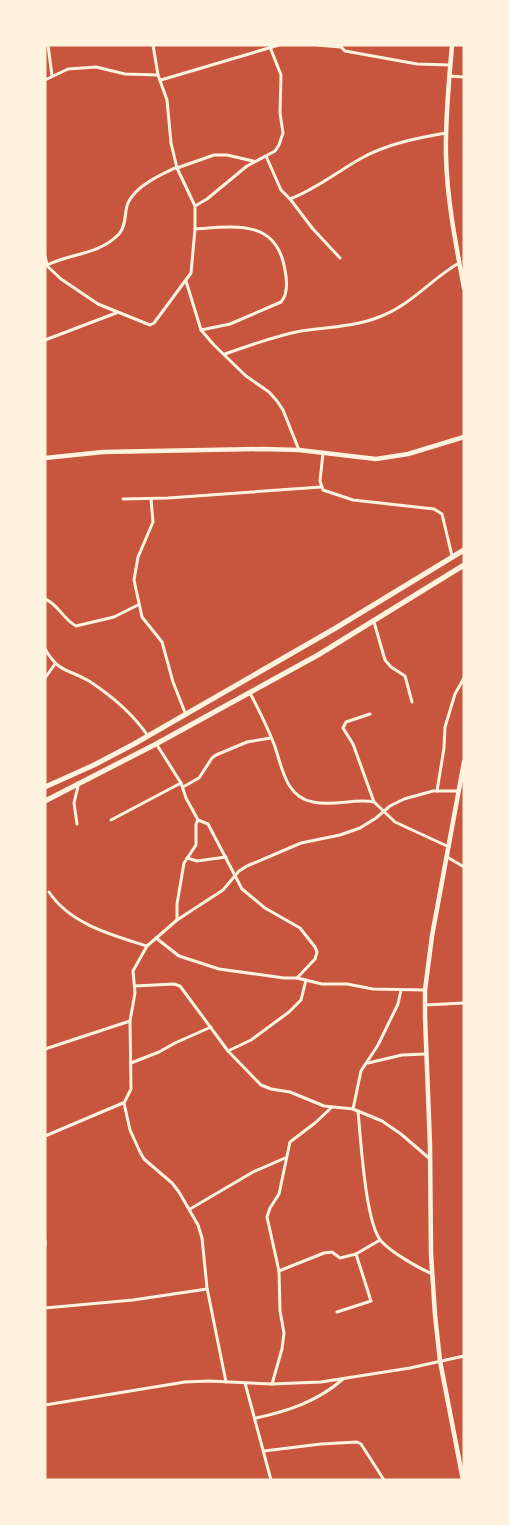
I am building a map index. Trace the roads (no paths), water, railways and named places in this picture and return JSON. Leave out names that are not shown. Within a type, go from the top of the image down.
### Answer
[{"type":"main road","points":[[452,45],[446,158],[452,224],[464,288]]},
{"type":"main road","points":[[45,458],[103,452],[299,450],[376,459],[408,454],[464,437]]},
{"type":"main road","points":[[45,788],[94,765],[186,715],[464,550]]},
{"type":"main road","points":[[45,801],[78,786],[318,655],[464,565]]},
{"type":"main road","points":[[309,642],[318,655]]},
{"type":"main road","points":[[463,1480],[441,1361],[432,1274],[425,990],[432,936],[464,762]]},
{"type":"street","points":[[48,45],[52,76]]},
{"type":"street","points":[[45,256],[46,264],[61,279],[98,304],[146,324],[154,323],[170,298],[191,273],[195,206],[177,167],[171,143],[167,100],[158,75],[153,45]]},
{"type":"street","points":[[161,80],[279,45]]},
{"type":"street","points":[[317,45],[340,46],[345,51],[417,64],[450,65]]},
{"type":"street","points":[[195,206],[254,162],[275,151],[282,137],[281,75],[270,47]]},
{"type":"street","points":[[45,80],[68,69],[96,67],[125,74],[158,75]]},
{"type":"street","points":[[450,76],[464,77]]},
{"type":"street","points":[[290,199],[370,154],[420,137],[446,134]]},
{"type":"street","points":[[46,264],[91,252],[120,233],[124,226],[130,199],[153,179],[177,167],[214,155],[227,155],[254,162]]},
{"type":"street","points":[[266,156],[281,190],[340,258]]},
{"type":"street","points":[[195,229],[233,226],[250,228],[267,235],[281,253],[286,272],[286,294],[281,302],[230,324],[201,330]]},
{"type":"street","points":[[225,354],[285,334],[351,325],[382,316],[425,289],[446,270],[459,262]]},
{"type":"street","points":[[186,281],[201,330],[249,379],[269,392],[277,401],[299,450]]},
{"type":"street","points":[[45,340],[118,313]]},
{"type":"street","points":[[321,487],[323,453]]},
{"type":"street","points":[[123,499],[321,487],[353,500],[434,510],[442,514],[452,558]]},
{"type":"street","points":[[151,499],[153,522],[135,566],[134,580],[138,605],[142,617],[162,642],[173,682],[186,715]]},
{"type":"street","points":[[45,599],[53,602],[69,622],[76,626],[114,617],[138,605]]},
{"type":"street","points":[[374,622],[385,660],[405,676],[412,702]]},
{"type":"street","points":[[45,648],[61,670],[87,680],[109,696],[136,720],[148,736]]},
{"type":"street","points":[[45,678],[55,664]]},
{"type":"street","points":[[437,791],[445,727],[455,694],[464,678]]},
{"type":"street","points":[[250,693],[271,738],[289,786],[306,801],[327,804],[374,802]]},
{"type":"street","points":[[370,714],[346,722],[343,729],[353,744],[374,802],[395,822],[449,847]]},
{"type":"street","points":[[111,820],[198,779],[216,754],[247,742],[271,738]]},
{"type":"street","points":[[156,744],[182,785],[198,820],[208,824],[237,884],[265,908],[300,928],[315,947],[315,959],[297,978]]},
{"type":"street","points":[[77,824],[74,803],[78,786]]},
{"type":"street","points":[[226,1382],[207,1288],[202,1238],[190,1209],[172,1183],[144,1159],[130,1130],[124,1103],[131,1089],[130,1021],[135,986],[133,970],[147,946],[177,920],[223,890],[247,866],[295,845],[360,828],[404,799],[437,791],[458,791]]},
{"type":"street","points":[[177,920],[178,892],[187,858],[196,845],[198,820]]},
{"type":"street","points":[[447,857],[464,867]]},
{"type":"street","points":[[187,858],[204,861],[226,858]]},
{"type":"street","points":[[49,892],[63,908],[87,924],[147,946]]},
{"type":"street","points":[[156,938],[179,956],[219,969],[271,977],[297,978],[322,984],[425,990]]},
{"type":"street","points":[[228,1051],[250,1040],[289,1012],[301,1000],[306,981]]},
{"type":"street","points":[[135,986],[177,984],[228,1051],[265,1088],[290,1092],[331,1108],[353,1109],[382,1121],[402,1134],[430,1159]]},
{"type":"street","points":[[353,1109],[361,1071],[368,1063],[394,1012],[401,990]]},
{"type":"street","points":[[425,1005],[464,1004]]},
{"type":"street","points":[[45,1049],[130,1021]]},
{"type":"street","points":[[131,1063],[211,1027]]},
{"type":"street","points":[[368,1063],[425,1054]]},
{"type":"street","points":[[45,1136],[124,1103]]},
{"type":"street","points":[[272,1384],[276,1376],[283,1340],[279,1271],[267,1217],[279,1194],[285,1158],[292,1139],[331,1108]]},
{"type":"street","points":[[358,1112],[367,1199],[380,1239],[392,1250],[432,1274]]},
{"type":"street","points":[[190,1209],[253,1172],[285,1158]]},
{"type":"street","points":[[279,1271],[324,1253],[332,1252],[340,1258],[356,1254],[380,1239]]},
{"type":"street","points":[[45,1240],[45,1246]]},
{"type":"street","points":[[337,1312],[371,1301],[356,1254]]},
{"type":"street","points":[[45,1308],[133,1300],[207,1288]]},
{"type":"street","points":[[45,1405],[168,1384],[203,1381],[272,1384],[321,1382],[464,1356]]},
{"type":"street","points":[[256,1418],[306,1403],[344,1378]]},
{"type":"street","points":[[245,1383],[271,1480]]},
{"type":"street","points":[[264,1451],[357,1442],[361,1444],[383,1475],[384,1480]]}]
